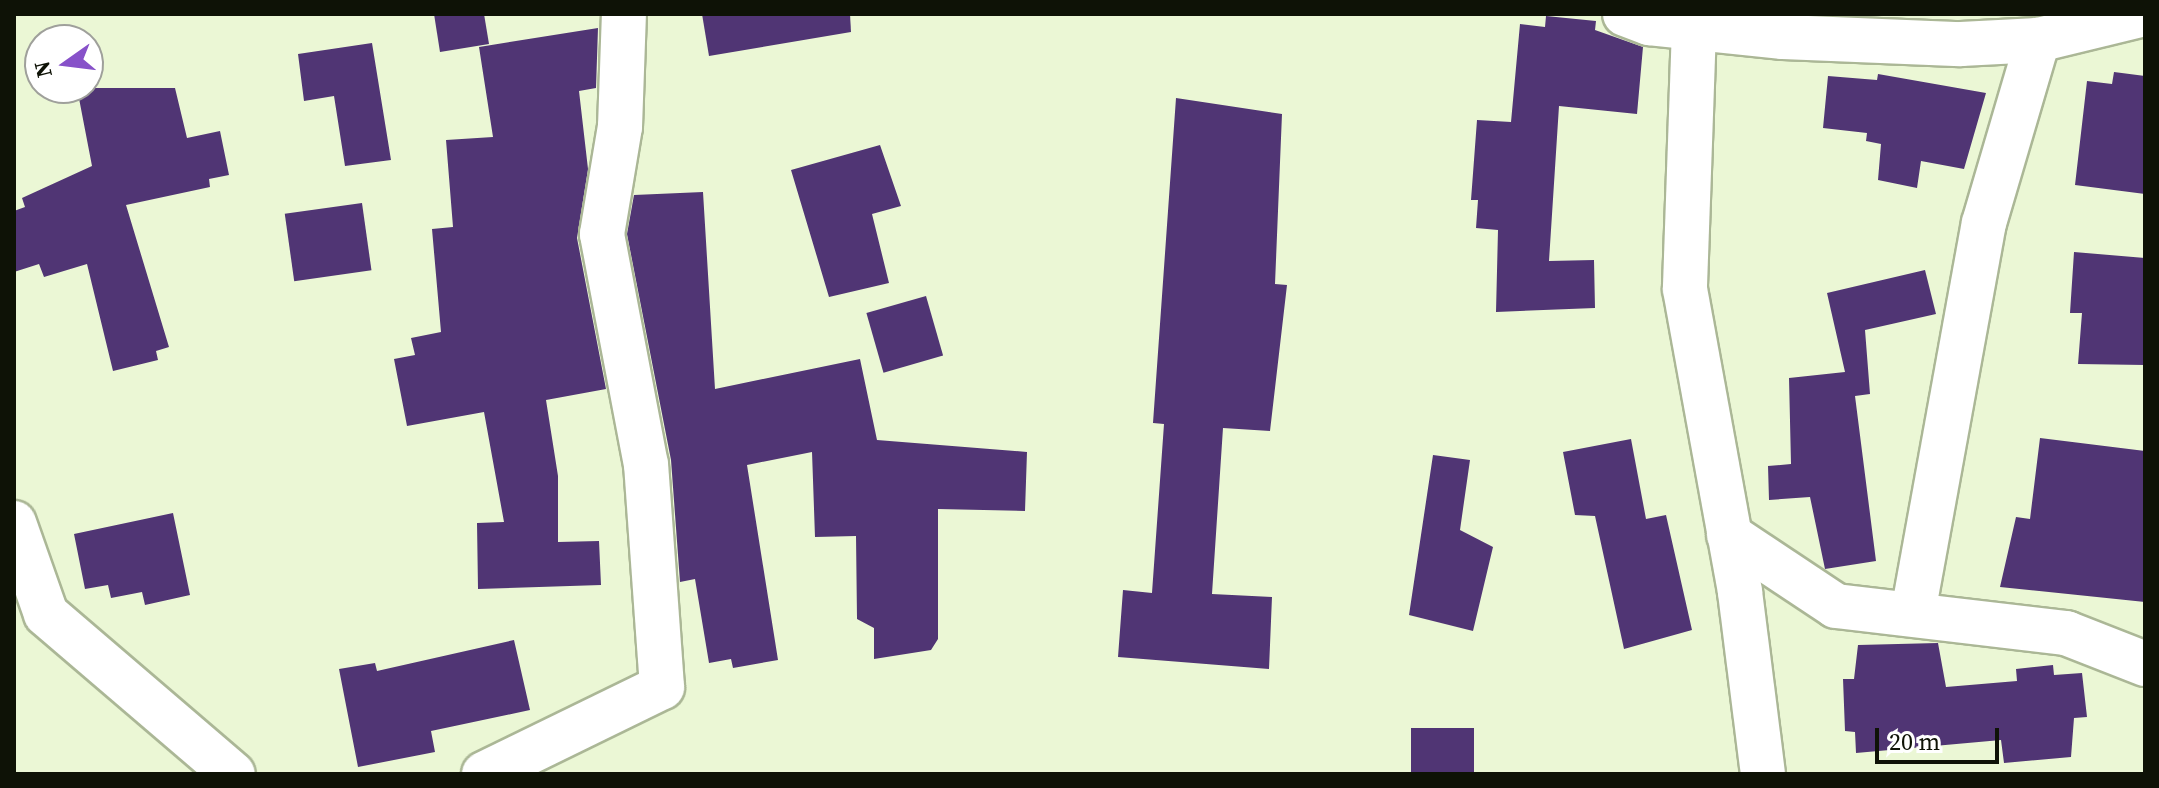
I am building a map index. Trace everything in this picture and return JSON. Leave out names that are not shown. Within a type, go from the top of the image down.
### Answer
[{"type":"street","points":[[484,774],[662,687],[646,465],[602,234],[620,127],[624,14]]},
{"type":"street","points":[[1625,14],[1694,28],[1931,43],[2038,40],[2122,16]]},
{"type":"street","points":[[1694,28],[1685,289],[1729,535],[1763,774]]},
{"type":"street","points":[[1913,613],[1984,223],[2038,40]]},
{"type":"street","points":[[14,523],[46,614],[233,774]]},
{"type":"street","points":[[1729,535],[1836,606],[2066,633],[2145,664]]},
{"type":"building","points":[[434,14],[484,14],[489,44],[440,52]]},
{"type":"building","points":[[702,14],[850,14],[851,32],[709,56]]},
{"type":"building","points":[[1546,16],[1596,21],[1595,30],[1643,47],[1637,114],[1559,106],[1549,261],[1594,260],[1595,308],[1496,312],[1498,230],[1476,228],[1478,200],[1471,200],[1477,120],[1511,122],[1520,24],[1545,27]]},
{"type":"building","points":[[598,28],[596,88],[579,91],[588,169],[577,238],[606,389],[546,400],[558,476],[558,542],[599,541],[601,585],[478,589],[477,523],[504,522],[484,412],[407,426],[394,359],[415,355],[411,338],[441,332],[432,229],[453,227],[446,140],[493,137],[479,47]]},
{"type":"building","points":[[372,43],[391,160],[345,166],[334,96],[304,101],[298,54]]},
{"type":"building","points":[[2114,72],[2145,76],[2145,194],[2075,185],[2087,81],[2112,84]]},
{"type":"building","points":[[1878,74],[1986,93],[1964,169],[1921,161],[1917,188],[1878,180],[1881,144],[1866,141],[1867,133],[1823,128],[1828,76],[1877,80]]},
{"type":"building","points":[[104,88],[175,88],[187,138],[220,131],[229,175],[209,179],[210,187],[126,205],[169,347],[156,351],[158,360],[113,371],[87,264],[44,277],[39,264],[14,272],[14,211],[25,207],[22,198],[92,166],[80,104],[104,104]]},
{"type":"building","points":[[1176,98],[1282,114],[1275,284],[1287,285],[1270,431],[1223,428],[1212,594],[1272,597],[1269,669],[1118,657],[1123,590],[1152,593],[1164,424],[1153,423]]},
{"type":"building","points":[[880,145],[901,206],[872,214],[889,283],[829,297],[791,170]]},
{"type":"building","points":[[703,192],[715,389],[860,359],[877,440],[1027,452],[1025,511],[938,509],[938,639],[931,650],[874,659],[874,628],[857,619],[856,536],[815,537],[812,452],[747,465],[778,660],[733,668],[731,659],[709,663],[695,579],[680,582],[671,460],[627,234],[634,195]]},
{"type":"building","points":[[362,203],[371,270],[294,281],[285,214]]},
{"type":"building","points":[[2074,252],[2145,258],[2145,365],[2078,364],[2082,313],[2070,313]]},
{"type":"building","points":[[1925,270],[1936,314],[1865,330],[1870,394],[1855,396],[1876,561],[1825,569],[1810,497],[1769,500],[1768,466],[1791,464],[1789,378],[1845,372],[1827,293]]},
{"type":"building","points":[[926,296],[943,356],[883,373],[866,313]]},
{"type":"building","points":[[2040,438],[2145,451],[2145,602],[2000,587],[2016,517],[2030,519]]},
{"type":"building","points":[[1631,439],[1646,519],[1666,515],[1692,630],[1624,649],[1595,516],[1575,515],[1563,452]]},
{"type":"building","points":[[1433,455],[1470,460],[1460,530],[1493,547],[1473,631],[1409,615]]},
{"type":"building","points":[[173,513],[190,595],[145,605],[142,592],[111,598],[108,585],[85,589],[74,534]]},
{"type":"building","points":[[514,640],[530,710],[431,731],[435,752],[358,767],[339,669],[375,663],[377,671]]},
{"type":"building","points":[[1938,643],[1946,687],[2017,681],[2016,669],[2053,665],[2054,675],[2082,673],[2087,717],[2074,718],[2071,757],[2004,763],[2001,740],[1856,753],[1855,732],[1845,731],[1843,679],[1854,679],[1858,645]]},
{"type":"building","points":[[1411,728],[1474,728],[1474,774],[1411,774]]}]
